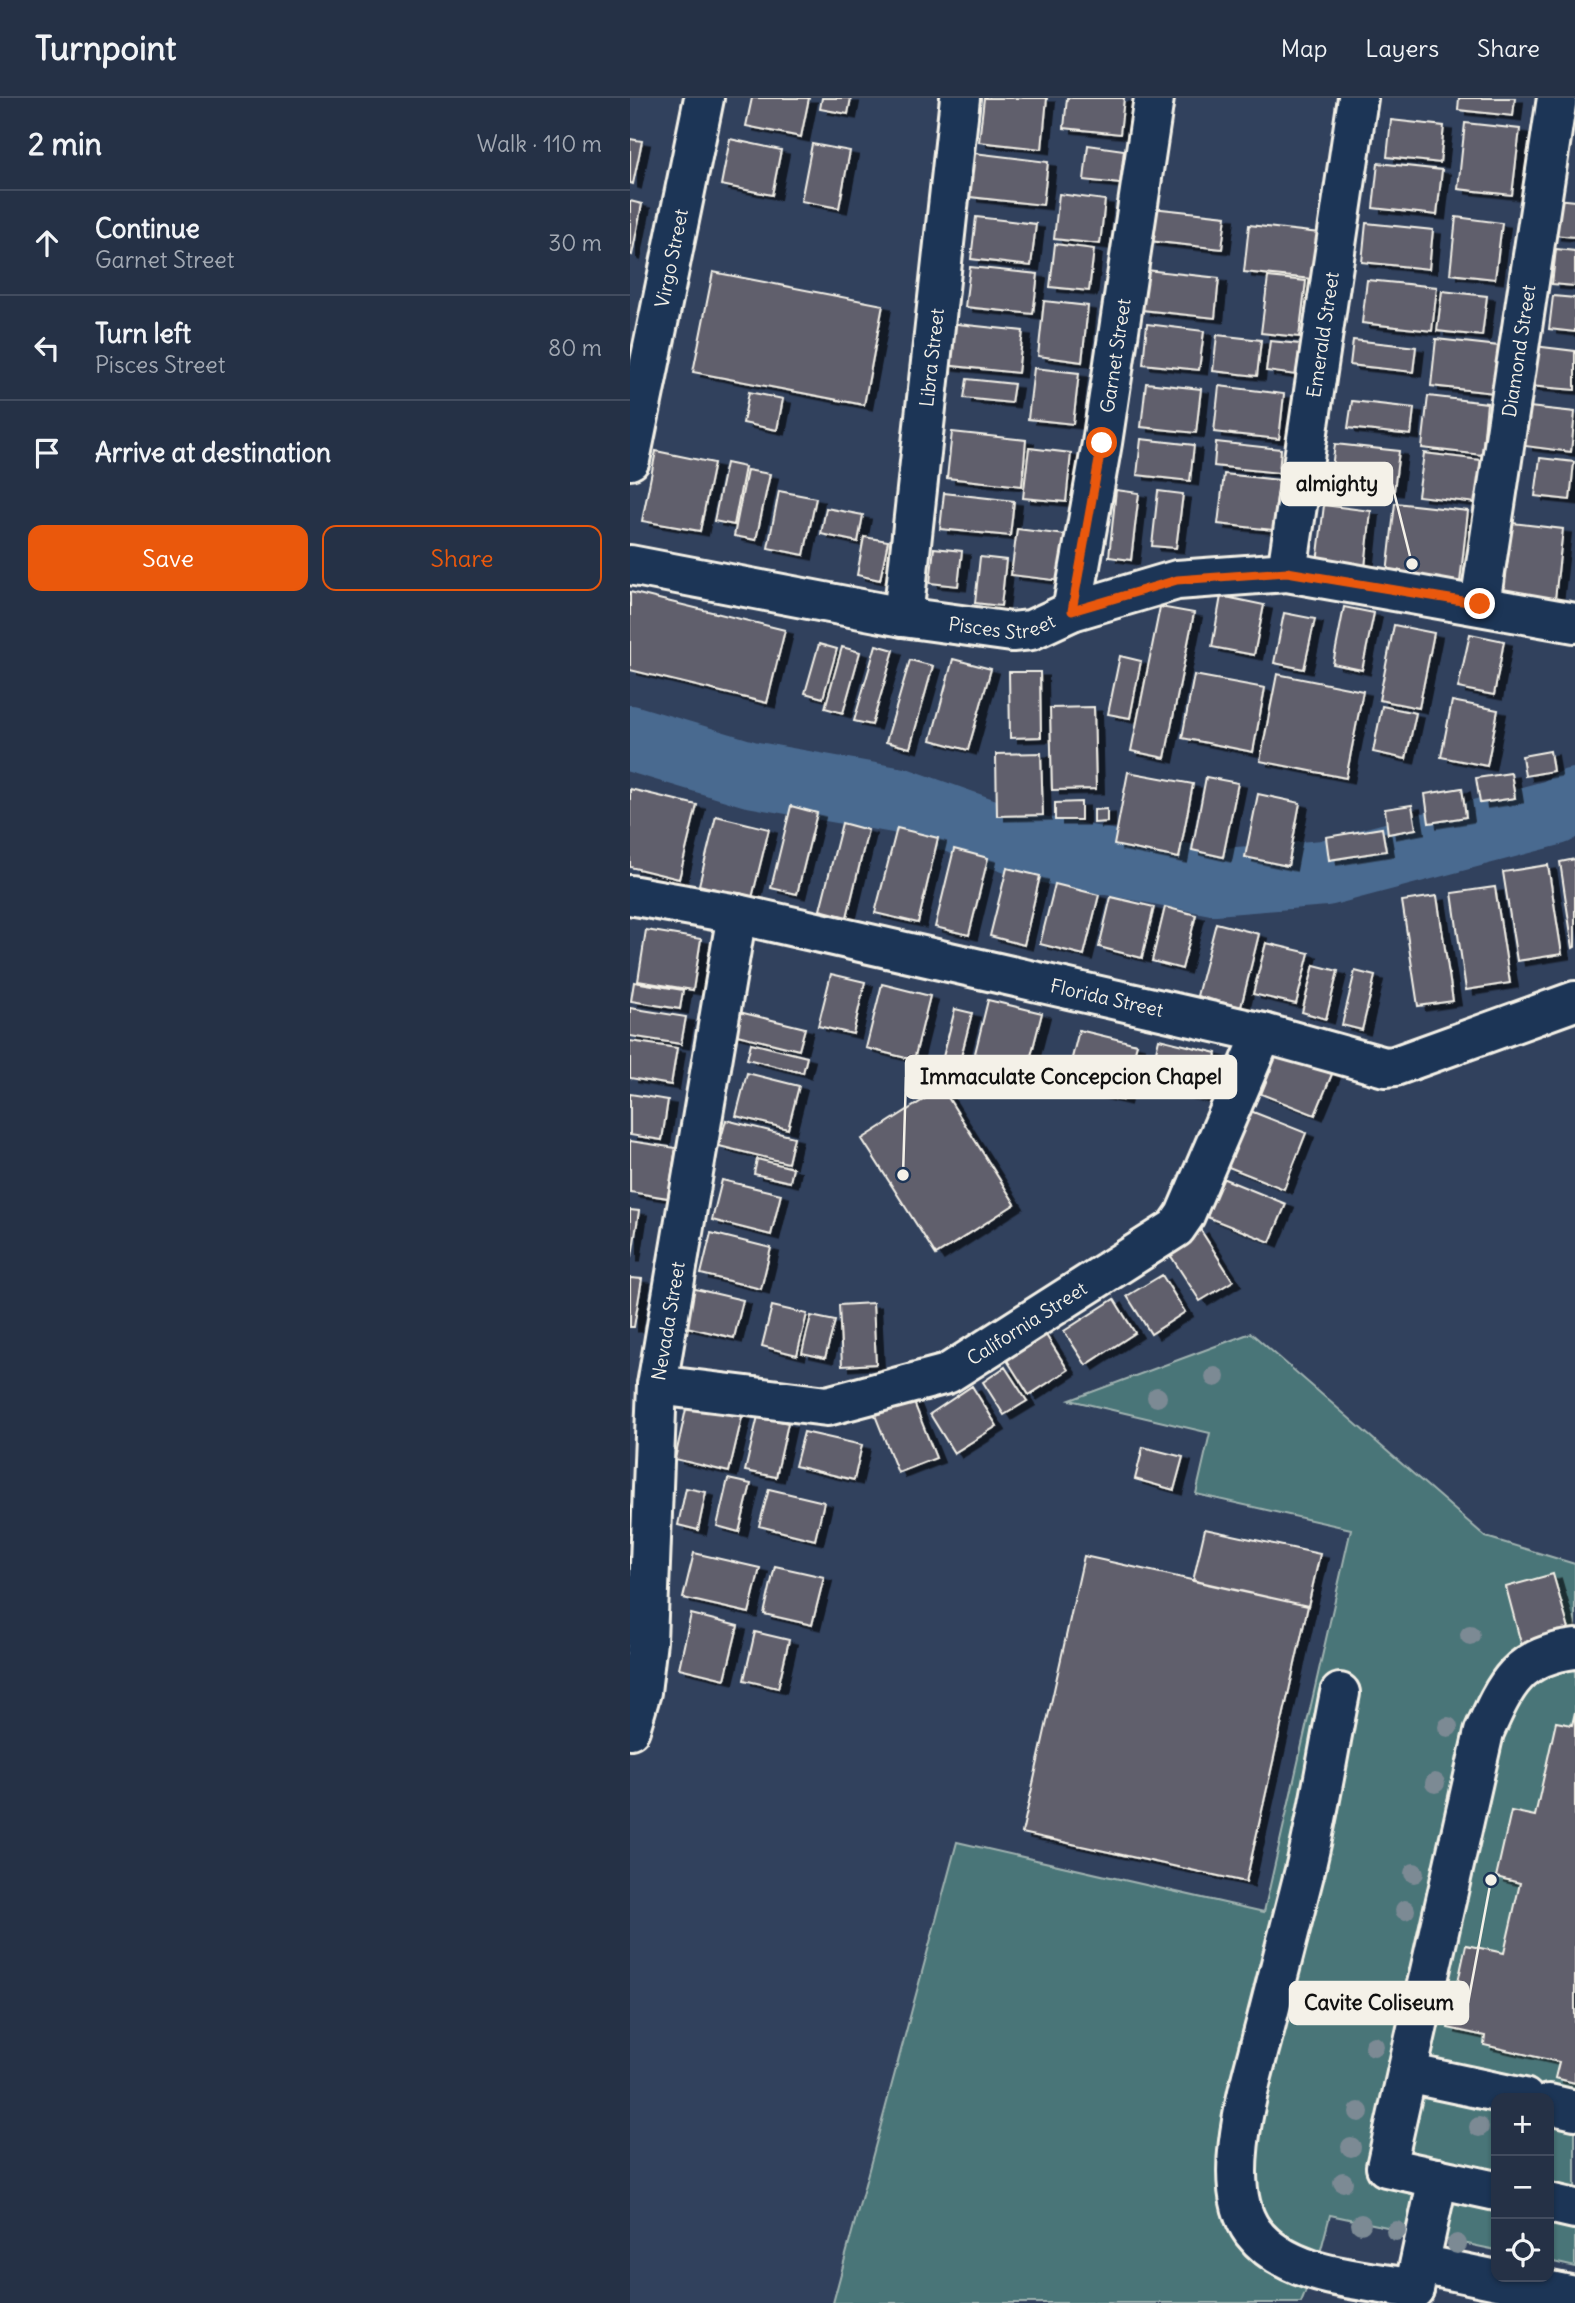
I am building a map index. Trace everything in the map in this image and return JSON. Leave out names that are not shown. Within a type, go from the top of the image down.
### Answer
[{"type":"street","name":"Virgo Street","points":[[630,460],[704,98]]},
{"type":"street","name":"Libra Street","points":[[902,617],[960,98]]},
{"type":"street","name":"Garnet Street","points":[[1072,611],[1102,443],[1154,98]]},
{"type":"street","name":"Emerald Street","points":[[1287,572],[1358,98]]},
{"type":"street","name":"Diamond Street","points":[[1480,604],[1557,98]]},
{"type":"street","name":"Pisces Street","points":[[630,565],[902,617],[1012,632],[1046,625],[1072,611],[1177,580],[1287,572],[1480,604],[1575,623]]},
{"type":"street","name":"Florida Street","points":[[630,895],[737,914],[1263,1033],[1385,1067],[1395,1066],[1575,1001]]},
{"type":"street","name":"Nevada Street","points":[[630,1729],[641,1692],[648,1641],[657,1385],[737,914]]},
{"type":"street","name":"California Street","points":[[657,1385],[827,1406],[947,1374],[1175,1228],[1185,1215],[1263,1033]]},
{"type":"street","points":[[1491,2190],[1386,2167],[1484,1732],[1499,1698],[1520,1669],[1548,1652],[1575,1649]]},
{"type":"street","points":[[1340,1693],[1306,1868],[1245,2105],[1237,2174],[1242,2208],[1252,2230],[1272,2252],[1299,2266],[1415,2286],[1575,2296]]},
{"type":"street","points":[[1407,2073],[1501,2093]]},
{"type":"street","points":[[1554,2105],[1575,2109]]},
{"type":"street","points":[[1415,2286],[1438,2178]]},
{"type":"street","points":[[1554,2204],[1575,2208]]},
{"type":"green space","points":[[1251,1333],[1486,1537],[1575,1564],[1575,2267],[1554,2262],[1554,2093],[1491,2093],[1491,2249],[1330,2215],[1318,2261],[1301,2303],[833,2303],[957,1842],[1264,1912],[1351,1529],[1196,1494],[1210,1433],[1070,1400]]},
{"type":"building","points":[[752,98],[809,98],[801,137],[746,126]]},
{"type":"building","points":[[822,98],[851,98],[848,114],[820,109]]},
{"type":"building","points":[[984,98],[1047,98],[1042,149],[979,142]]},
{"type":"building","points":[[1067,98],[1124,98],[1120,134],[1064,128]]},
{"type":"building","points":[[1459,98],[1515,98],[1513,116],[1458,110]]},
{"type":"building","points":[[1391,120],[1444,126],[1440,163],[1387,157]]},
{"type":"building","points":[[1465,123],[1520,129],[1512,195],[1458,189]]},
{"type":"building","points":[[630,139],[642,141],[633,184],[630,183]]},
{"type":"building","points":[[730,139],[781,150],[772,195],[721,185]]},
{"type":"building","points":[[812,144],[850,151],[839,208],[801,201]]},
{"type":"building","points":[[1088,145],[1124,150],[1120,184],[1084,180]]},
{"type":"building","points":[[974,153],[1048,162],[1043,205],[970,197]]},
{"type":"building","points":[[1378,163],[1442,170],[1437,215],[1373,208]]},
{"type":"building","points":[[1059,194],[1105,200],[1100,244],[1054,239]]},
{"type":"building","points":[[1556,199],[1575,201],[1575,237],[1553,235]]},
{"type":"building","points":[[630,201],[642,204],[632,255],[630,254]]},
{"type":"building","points":[[1152,208],[1226,216],[1222,249],[1149,241]]},
{"type":"building","points":[[976,217],[1036,224],[1031,266],[971,259]]},
{"type":"building","points":[[1456,217],[1502,223],[1495,279],[1450,274]]},
{"type":"building","points":[[1366,223],[1433,230],[1429,269],[1362,262]]},
{"type":"building","points":[[1249,225],[1328,234],[1322,280],[1244,272]]},
{"type":"building","points":[[1055,244],[1094,249],[1089,291],[1050,287]]},
{"type":"building","points":[[1556,249],[1575,251],[1575,286],[1552,284]]},
{"type":"building","points":[[970,267],[1038,274],[1033,314],[965,307]]},
{"type":"building","points":[[1146,270],[1219,278],[1215,318],[1142,310]]},
{"type":"building","points":[[713,272],[883,305],[864,405],[693,372]]},
{"type":"building","points":[[1268,277],[1306,281],[1299,337],[1261,333]]},
{"type":"building","points":[[1367,280],[1437,287],[1432,331],[1362,323]]},
{"type":"building","points":[[1442,291],[1487,296],[1482,336],[1437,331]]},
{"type":"building","points":[[1553,296],[1575,298],[1575,332],[1549,329]]},
{"type":"building","points":[[1044,301],[1088,306],[1082,362],[1038,356]]},
{"type":"building","points":[[948,323],[1023,331],[1018,373],[944,365]]},
{"type":"building","points":[[1147,324],[1204,331],[1199,370],[1143,364]]},
{"type":"building","points":[[1217,335],[1261,340],[1257,376],[1213,371]]},
{"type":"building","points":[[1436,339],[1499,346],[1494,393],[1431,386]]},
{"type":"building","points":[[1353,340],[1416,347],[1413,372],[1350,365]]},
{"type":"building","points":[[1270,341],[1300,344],[1296,375],[1266,371]]},
{"type":"building","points":[[1534,346],[1575,351],[1575,390],[1529,386]]},
{"type":"building","points":[[1034,368],[1079,373],[1073,424],[1028,419]]},
{"type":"building","points":[[967,379],[1014,384],[1011,403],[964,398]]},
{"type":"building","points":[[1146,383],[1201,389],[1196,433],[1141,427]]},
{"type":"building","points":[[1219,386],[1284,394],[1279,439],[1214,432]]},
{"type":"building","points":[[749,392],[783,399],[777,430],[743,423]]},
{"type":"building","points":[[1428,396],[1487,403],[1482,455],[1422,448]]},
{"type":"building","points":[[1352,401],[1414,408],[1411,435],[1348,428]]},
{"type":"building","points":[[1529,407],[1575,412],[1571,452],[1525,446]]},
{"type":"building","points":[[952,432],[1026,440],[1022,486],[947,478]]},
{"type":"building","points":[[1141,439],[1194,445],[1190,481],[1137,475]]},
{"type":"building","points":[[1216,442],[1281,449],[1279,473],[1214,466]]},
{"type":"building","points":[[1335,444],[1399,451],[1394,491],[1330,484]]},
{"type":"building","points":[[1029,448],[1071,453],[1066,502],[1023,498]]},
{"type":"building","points":[[656,451],[714,463],[700,531],[642,521]]},
{"type":"building","points":[[1424,453],[1481,460],[1476,503],[1418,496]]},
{"type":"building","points":[[1540,458],[1574,462],[1570,500],[1535,496]]},
{"type":"building","points":[[726,463],[745,467],[734,525],[714,521]]},
{"type":"building","points":[[747,470],[770,474],[756,540],[734,536]]},
{"type":"building","points":[[1224,474],[1279,480],[1273,530],[1218,524]]},
{"type":"building","points":[[1116,490],[1139,493],[1131,560],[1109,557]]},
{"type":"building","points":[[779,491],[816,498],[804,555],[768,548]]},
{"type":"building","points":[[1158,491],[1183,494],[1176,548],[1152,546]]},
{"type":"building","points":[[944,493],[1014,501],[1010,536],[940,529]]},
{"type":"building","points":[[1395,503],[1468,511],[1460,582],[1387,574]]},
{"type":"building","points":[[1324,505],[1371,511],[1364,577],[1316,571]]},
{"type":"building","points":[[826,508],[863,515],[858,542],[821,534]]},
{"type":"building","points":[[1512,523],[1563,529],[1555,599],[1504,593]]},
{"type":"building","points":[[1017,529],[1066,535],[1061,581],[1011,575]]},
{"type":"building","points":[[864,537],[888,541],[880,580],[857,575]]},
{"type":"building","points":[[934,548],[962,551],[958,586],[930,583]]},
{"type":"building","points":[[980,557],[1006,560],[1001,606],[975,603]]},
{"type":"building","points":[[630,592],[785,630],[767,703],[630,670]]},
{"type":"building","points":[[1221,596],[1264,605],[1254,655],[1212,647]]},
{"type":"building","points":[[1160,607],[1194,613],[1165,758],[1131,751]]},
{"type":"building","points":[[1344,607],[1374,613],[1362,670],[1333,664]]},
{"type":"building","points":[[1284,613],[1315,619],[1304,669],[1274,663]]},
{"type":"building","points":[[1394,625],[1434,633],[1419,708],[1379,700]]},
{"type":"building","points":[[1470,634],[1504,641],[1494,695],[1458,688]]},
{"type":"building","points":[[819,644],[837,649],[823,698],[805,693]]},
{"type":"building","points":[[876,645],[894,650],[872,725],[854,721]]},
{"type":"building","points":[[842,647],[860,652],[843,713],[825,708]]},
{"type":"building","points":[[1120,656],[1141,661],[1130,718],[1108,714]]},
{"type":"building","points":[[953,659],[991,669],[968,750],[931,740]]},
{"type":"building","points":[[910,660],[933,666],[910,748],[886,742]]},
{"type":"building","points":[[1009,672],[1040,672],[1041,737],[1010,738]]},
{"type":"building","points":[[1277,674],[1363,691],[1346,778],[1260,761]]},
{"type":"building","points":[[1194,675],[1265,688],[1253,752],[1182,738]]},
{"type":"building","points":[[1452,701],[1498,710],[1487,766],[1441,757]]},
{"type":"building","points":[[1382,706],[1416,713],[1406,759],[1373,752]]},
{"type":"building","points":[[1094,707],[1096,789],[1052,790],[1050,708]]},
{"type":"building","points":[[1550,751],[1553,771],[1525,776],[1522,756]]},
{"type":"building","points":[[1041,753],[1043,815],[997,816],[996,754]]},
{"type":"building","points":[[1128,772],[1193,784],[1179,858],[1114,845]]},
{"type":"building","points":[[1511,773],[1515,798],[1480,803],[1476,778]]},
{"type":"building","points":[[1206,777],[1238,783],[1223,857],[1192,850]]},
{"type":"building","points":[[1462,788],[1466,817],[1429,823],[1425,794]]},
{"type":"building","points":[[630,789],[697,805],[679,879],[630,867]]},
{"type":"building","points":[[1258,794],[1300,803],[1288,866],[1245,857]]},
{"type":"building","points":[[1081,802],[1081,820],[1055,820],[1055,803]]},
{"type":"building","points":[[1412,805],[1416,829],[1388,834],[1385,809]]},
{"type":"building","points":[[791,806],[817,813],[797,894],[771,888]]},
{"type":"building","points":[[1107,809],[1107,822],[1094,823],[1094,810]]},
{"type":"building","points":[[716,816],[769,829],[752,898],[699,885]]},
{"type":"building","points":[[842,823],[868,830],[847,917],[820,910]]},
{"type":"building","points":[[897,828],[938,838],[918,923],[875,913]]},
{"type":"building","points":[[1382,828],[1386,851],[1329,860],[1326,837]]},
{"type":"building","points":[[954,849],[988,858],[969,935],[935,927]]},
{"type":"building","points":[[1575,859],[1575,947],[1573,948],[1560,862]]},
{"type":"building","points":[[1548,865],[1562,954],[1517,961],[1503,872]]},
{"type":"building","points":[[1007,868],[1040,876],[1024,945],[990,936]]},
{"type":"building","points":[[1055,884],[1099,895],[1084,955],[1040,944]]},
{"type":"building","points":[[1495,887],[1510,983],[1466,990],[1452,893]]},
{"type":"building","points":[[1437,896],[1453,1001],[1418,1006],[1402,901]]},
{"type":"building","points":[[1111,897],[1154,907],[1142,958],[1099,947]]},
{"type":"building","points":[[1165,907],[1196,915],[1182,969],[1152,961]]},
{"type":"building","points":[[1216,923],[1259,934],[1241,1007],[1197,996]]},
{"type":"building","points":[[646,930],[701,939],[693,990],[638,981]]},
{"type":"building","points":[[1266,943],[1309,953],[1296,1004],[1253,994]]},
{"type":"building","points":[[1314,965],[1338,971],[1326,1019],[1302,1012]]},
{"type":"building","points":[[1355,971],[1375,976],[1362,1030],[1342,1025]]},
{"type":"building","points":[[831,974],[865,982],[853,1034],[818,1026]]},
{"type":"building","points":[[634,982],[683,990],[680,1009],[631,1001]]},
{"type":"building","points":[[882,984],[930,996],[914,1060],[866,1048]]},
{"type":"building","points":[[988,1000],[1042,1013],[1022,1091],[969,1078]]},
{"type":"building","points":[[630,1008],[686,1017],[681,1044],[630,1036]]},
{"type":"building","points":[[727,1009],[805,1028],[799,1050],[721,1031]]},
{"type":"building","points":[[955,1009],[972,1013],[960,1061],[943,1057]]},
{"type":"building","points":[[1079,1030],[1137,1044],[1122,1100],[1065,1086]]},
{"type":"building","points":[[1159,1039],[1217,1053],[1205,1099],[1148,1085]]},
{"type":"building","points":[[630,1041],[677,1048],[671,1085],[630,1078]]},
{"type":"building","points":[[751,1043],[807,1057],[803,1073],[747,1059]]},
{"type":"building","points":[[1278,1052],[1332,1074],[1315,1115],[1261,1094]]},
{"type":"building","points":[[747,1073],[799,1086],[788,1129],[736,1116]]},
{"type":"building","points":[[942,1088],[1015,1204],[936,1255],[862,1139]]},
{"type":"building","points":[[630,1094],[668,1100],[662,1140],[630,1135]]},
{"type":"building","points":[[1248,1110],[1306,1133],[1284,1189],[1226,1166]]},
{"type":"building","points":[[726,1120],[794,1137],[788,1163],[719,1146]]},
{"type":"building","points":[[630,1141],[676,1148],[668,1198],[630,1192]]},
{"type":"building","points":[[757,1159],[793,1168],[790,1182],[754,1174]]},
{"type":"building","points":[[1222,1178],[1286,1204],[1270,1242],[1207,1217]]},
{"type":"building","points":[[722,1180],[781,1194],[771,1235],[712,1220]]},
{"type":"building","points":[[630,1210],[639,1211],[632,1256],[630,1256]]},
{"type":"building","points":[[1200,1229],[1233,1281],[1200,1301],[1167,1250]]},
{"type":"building","points":[[711,1233],[771,1248],[761,1289],[701,1274]]},
{"type":"building","points":[[1162,1275],[1185,1312],[1151,1334],[1127,1296]]},
{"type":"building","points":[[630,1278],[642,1279],[634,1327],[630,1327]]},
{"type":"building","points":[[687,1287],[743,1300],[734,1338],[678,1325]]},
{"type":"building","points":[[1114,1299],[1135,1333],[1086,1365],[1064,1331]]},
{"type":"building","points":[[873,1303],[876,1364],[842,1366],[839,1305]]},
{"type":"building","points":[[772,1306],[807,1314],[797,1355],[762,1346]]},
{"type":"building","points":[[811,1316],[835,1321],[825,1358],[802,1353]]},
{"type":"building","points":[[1044,1332],[1068,1370],[1029,1395],[1005,1357]]},
{"type":"building","points":[[1005,1367],[1027,1401],[1004,1415],[983,1382]]},
{"type":"building","points":[[972,1386],[997,1426],[954,1453],[930,1414]]},
{"type":"building","points":[[688,1400],[743,1413],[729,1472],[675,1459]]},
{"type":"building","points":[[913,1400],[936,1458],[898,1473],[875,1415]]},
{"type":"building","points":[[758,1416],[788,1423],[776,1477],[745,1471]]},
{"type":"building","points":[[804,1432],[862,1445],[854,1480],[795,1466]]},
{"type":"building","points":[[1143,1447],[1183,1457],[1174,1490],[1135,1479]]},
{"type":"building","points":[[728,1479],[751,1484],[739,1532],[717,1526]]},
{"type":"building","points":[[686,1488],[706,1492],[698,1530],[678,1525]]},
{"type":"building","points":[[769,1489],[824,1502],[815,1540],[759,1526]]},
{"type":"building","points":[[1205,1529],[1320,1554],[1308,1606],[1193,1581]]},
{"type":"building","points":[[694,1553],[760,1568],[749,1613],[683,1598]]},
{"type":"building","points":[[1084,1556],[1308,1606],[1246,1882],[1022,1833]]},
{"type":"building","points":[[775,1566],[824,1577],[812,1625],[764,1614]]},
{"type":"building","points":[[1553,1574],[1570,1633],[1522,1647],[1506,1587]]},
{"type":"building","points":[[691,1614],[738,1626],[725,1679],[679,1668]]},
{"type":"building","points":[[755,1632],[789,1640],[778,1688],[744,1680]]},
{"type":"building","points":[[1575,1712],[1575,2083],[1555,2078],[1559,2062],[1484,2045],[1485,2036],[1448,2028],[1466,1945],[1504,1953],[1520,1883],[1496,1877],[1511,1811],[1535,1816],[1556,1722],[1572,1725]]},
{"type":"waterway","points":[[630,738],[750,774],[901,801],[1030,847],[1214,882],[1325,873],[1556,812],[1575,801]]},
{"type":"place","name":"almighty","points":[[1412,564]]},
{"type":"place","name":"Immaculate Concepcion Chapel","points":[[903,1175]]},
{"type":"place","name":"Cavite Coliseum","points":[[1491,1880]]},
{"type":"route","points":[[1102,443],[1072,611],[1177,580],[1287,572],[1480,604]]}]
